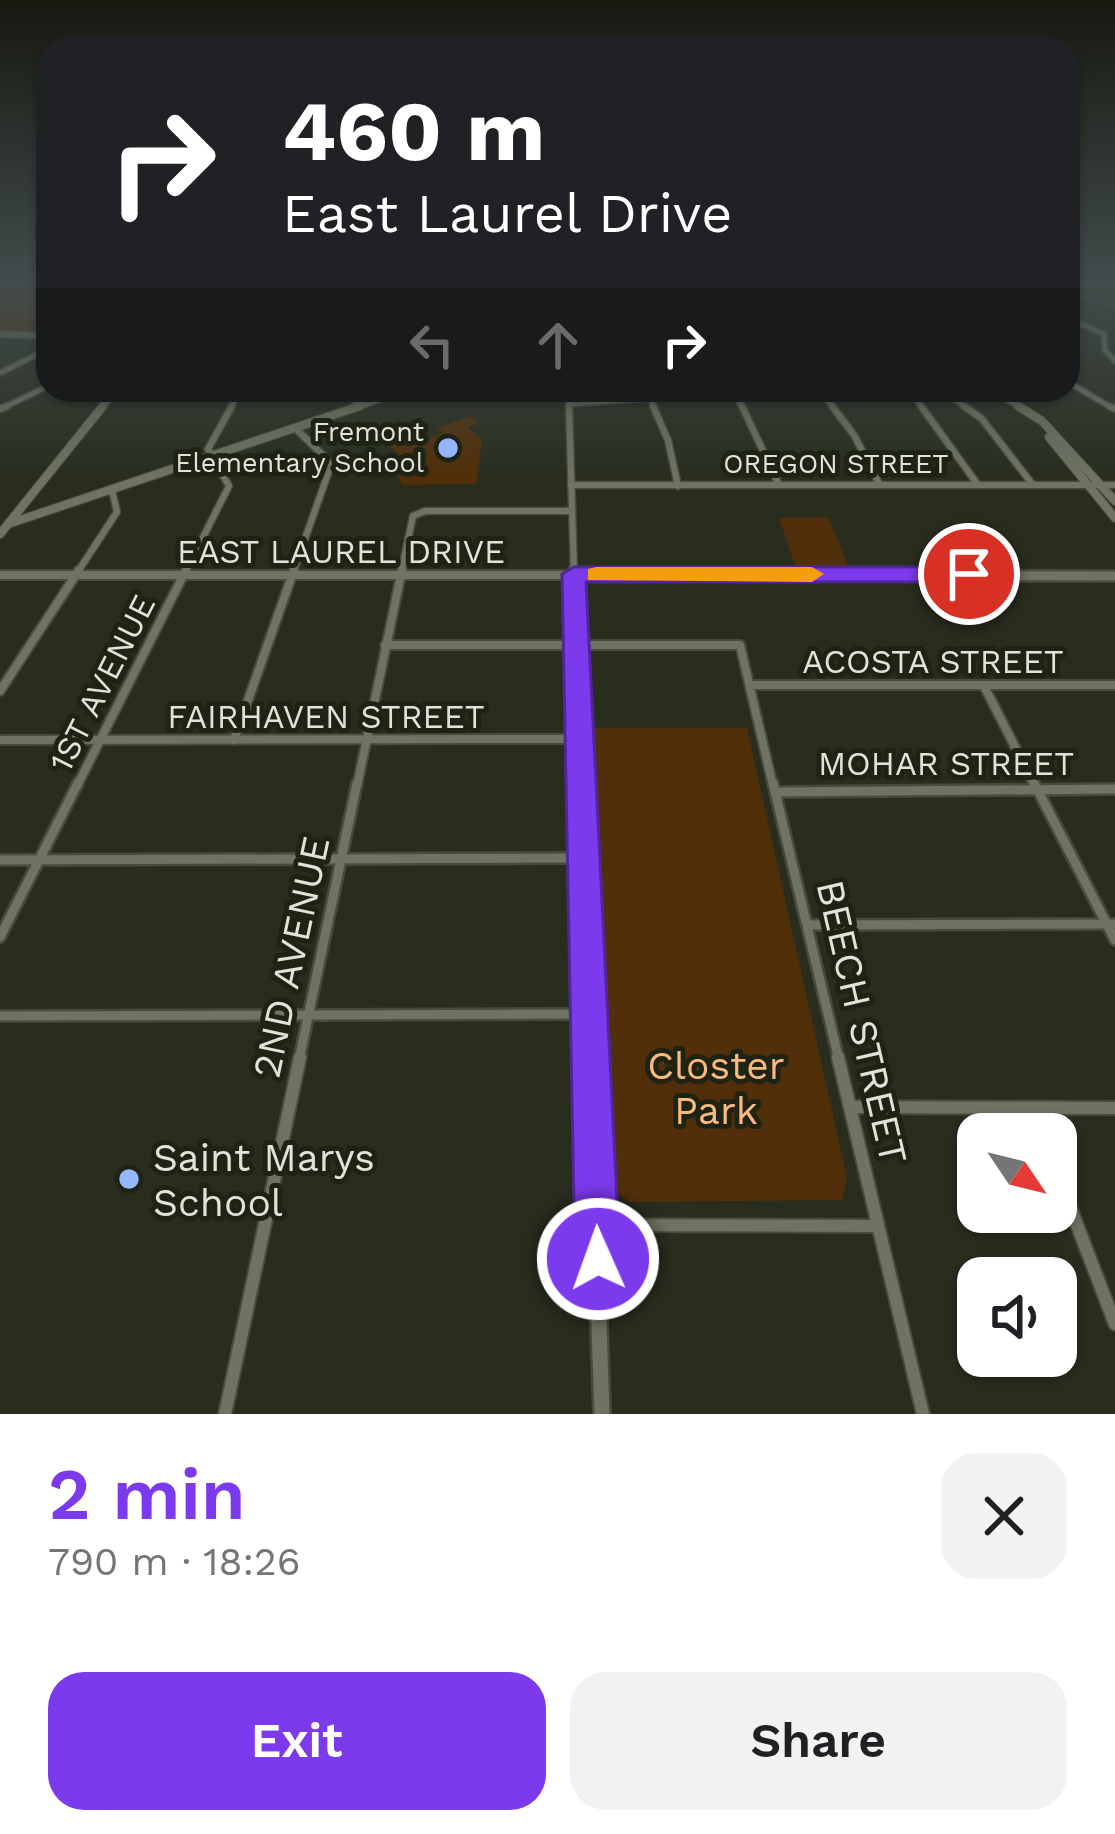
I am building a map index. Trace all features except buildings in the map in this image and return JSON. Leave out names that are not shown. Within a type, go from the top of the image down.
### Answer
[{"type":"main road","points":[[0,534],[106,402]]},
{"type":"main road","points":[[4,524],[372,402]]},
{"type":"main road","points":[[1012,402],[1044,423],[1115,501]]},
{"type":"main road","points":[[1017,405],[1115,518]]},
{"type":"main road","points":[[36,489],[41,503],[73,504]]},
{"type":"street","points":[[0,371],[36,348]]},
{"type":"street","points":[[1080,389],[1115,409]]},
{"type":"street","points":[[0,409],[36,392]]},
{"type":"street","points":[[210,457],[208,446],[233,402]]},
{"type":"street","points":[[355,402],[360,406]]},
{"type":"street","points":[[568,402],[602,1414]]},
{"type":"street","points":[[652,402],[668,440],[678,485]]},
{"type":"street","points":[[740,402],[762,441],[778,485]]},
{"type":"street","points":[[829,402],[854,435],[880,485]]},
{"type":"street","points":[[919,402],[978,485]]},
{"type":"street","points":[[959,402],[982,419],[1034,485]]},
{"type":"street","points":[[234,740],[330,466],[295,428]]},
{"type":"street","name":"1ST AVENUE","points":[[0,938],[229,486],[210,457]]},
{"type":"street","name":"OREGON STREET","points":[[572,485],[1115,485]]},
{"type":"street","points":[[0,691],[117,512],[112,490]]},
{"type":"street","name":"2ND AVENUE","points":[[225,1414],[416,513],[571,511]]},
{"type":"street","name":"EAST LAUREL DRIVE","points":[[0,575],[1115,576]]},
{"type":"street","points":[[386,645],[578,645]]},
{"type":"street","name":"BEECH STREET","points":[[578,645],[740,645],[922,1414]]},
{"type":"street","name":"ACOSTA STREET","points":[[751,685],[1115,685]]},
{"type":"street","points":[[984,686],[1111,924],[1115,940]]},
{"type":"street","name":"FAIRHAVEN STREET","points":[[0,740],[580,739]]},
{"type":"street","name":"MOHAR STREET","points":[[777,792],[1115,790]]},
{"type":"street","points":[[0,860],[584,858]]},
{"type":"street","points":[[808,926],[1111,924]]},
{"type":"street","points":[[0,1016],[590,1014]]},
{"type":"street","points":[[851,1107],[1115,1108]]},
{"type":"street","points":[[1032,1108],[1034,1113]]},
{"type":"street","points":[[597,1225],[878,1226]]},
{"type":"street","points":[[1077,1225],[1115,1324]]},
{"type":"green space","points":[[470,416],[479,423],[468,428],[482,440],[476,484],[402,485],[392,463],[397,453],[389,446],[418,435],[424,440],[442,433],[437,428]]},
{"type":"green space","points":[[828,517],[849,568],[796,568],[779,518]]},
{"type":"green space","name":"Closter Park","points":[[592,728],[747,728],[847,1178],[842,1200],[630,1202],[614,1191]]},
{"type":"slow traffic","points":[[596,574],[812,574]]},
{"type":"place","name":"Fremont Elementary School","points":[[448,448]]},
{"type":"place","name":"Saint Marys School","points":[[129,1179]]},
{"type":"route","points":[[598,1259],[574,574],[969,574]]}]
